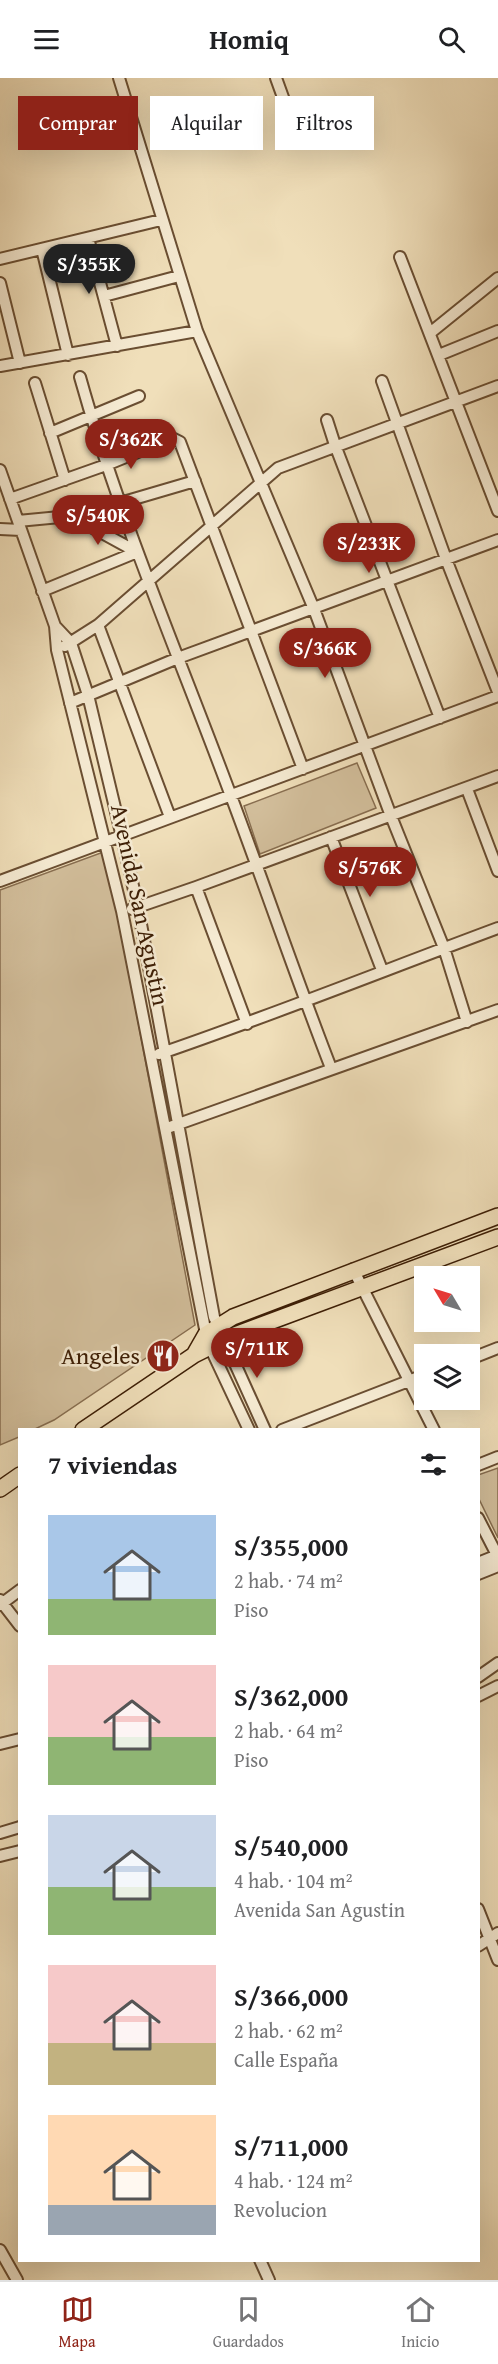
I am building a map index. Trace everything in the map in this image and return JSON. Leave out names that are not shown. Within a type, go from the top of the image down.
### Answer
[{"type":"highway","points":[[86,1428],[194,1355],[212,1331],[232,1317],[353,1269],[498,1216]]},
{"type":"highway","points":[[466,1228],[475,1246]]},
{"type":"highway","points":[[212,1331],[363,1288],[498,1238]]},
{"type":"highway","points":[[0,1490],[18,1477]]},
{"type":"street","points":[[119,78],[197,331],[314,609],[391,816],[444,948],[467,1022]]},
{"type":"street","points":[[276,78],[283,96]]},
{"type":"street","points":[[0,259],[161,220]]},
{"type":"street","points":[[88,237],[117,346]]},
{"type":"street","points":[[42,249],[68,355]]},
{"type":"street","points":[[400,257],[498,511]]},
{"type":"street","points":[[104,296],[179,276]]},
{"type":"street","points":[[430,333],[498,278]]},
{"type":"street","points":[[0,283],[20,363]]},
{"type":"street","points":[[0,366],[197,331]]},
{"type":"street","points":[[439,355],[498,332]]},
{"type":"street","points":[[80,377],[106,465],[137,552],[231,796],[331,1068]]},
{"type":"street","points":[[0,881],[440,718],[498,694],[446,559],[382,381]]},
{"type":"street","points":[[35,383],[65,480]]},
{"type":"street","points":[[57,650],[98,625],[278,468],[498,386]]},
{"type":"street","points":[[50,433],[139,396]]},
{"type":"street","points":[[327,420],[440,718]]},
{"type":"street","points":[[10,499],[106,465],[172,438],[180,442],[303,769]]},
{"type":"street","name":"Avenida San Agustin","points":[[0,470],[55,626],[57,650],[122,911],[164,1130],[212,1331]]},
{"type":"street","points":[[120,503],[195,481]]},
{"type":"street","points":[[0,529],[60,517],[75,518],[137,552]]},
{"type":"street","points":[[70,703],[178,658],[252,633],[498,540]]},
{"type":"street","points":[[42,591],[137,552]]},
{"type":"street","points":[[98,625],[170,817]]},
{"type":"street","points":[[55,626],[71,643]]},
{"type":"street","name":"Avenida San Agustin","points":[[71,643],[88,695],[138,908],[212,1331]]},
{"type":"street","points":[[122,911],[138,908],[255,866],[498,776]]},
{"type":"street","points":[[466,789],[498,871]]},
{"type":"street","points":[[331,837],[382,970]]},
{"type":"street","points":[[196,887],[247,1024]]},
{"type":"street","points":[[150,1058],[247,1024],[382,970],[498,928]]},
{"type":"street","points":[[164,1130],[331,1068],[498,1010]]},
{"type":"street","points":[[353,1269],[433,1428]]},
{"type":"street","points":[[212,1331],[244,1427],[259,1414]]},
{"type":"street","points":[[212,1331],[259,1414],[264,1428]]},
{"type":"street","points":[[480,1355],[498,1348]]},
{"type":"street","points":[[287,1428],[414,1380]]},
{"type":"street","points":[[480,1464],[498,1457]]},
{"type":"street","points":[[480,1522],[498,1556],[480,1562]]},
{"type":"street","points":[[480,1573],[498,1566]]},
{"type":"street","points":[[18,1591],[1,1602],[18,1623]]},
{"type":"street","points":[[480,1676],[498,1663]]},
{"type":"street","points":[[480,1695],[498,1686]]},
{"type":"street","points":[[0,1744],[18,1740]]},
{"type":"street","points":[[0,1833],[18,1828]]},
{"type":"street","points":[[0,1856],[18,1852]]},
{"type":"street","points":[[480,1912],[494,1936],[498,1960]]},
{"type":"street","points":[[480,1945],[494,1936]]},
{"type":"street","points":[[0,2250],[17,2280]]},
{"type":"street","points":[[261,2262],[269,2280]]},
{"type":"shaded area","points":[[357,763],[376,808],[260,854],[244,806]]},
{"type":"shaded area","points":[[106,851],[195,1325],[54,1420],[37,1428],[18,1428],[18,1437],[0,1445],[0,890]]},
{"type":"shaded area","points":[[498,1468],[498,1538],[480,1501],[480,1474]]},
{"type":"place","name":"Angeles","points":[[163,1356]]}]
